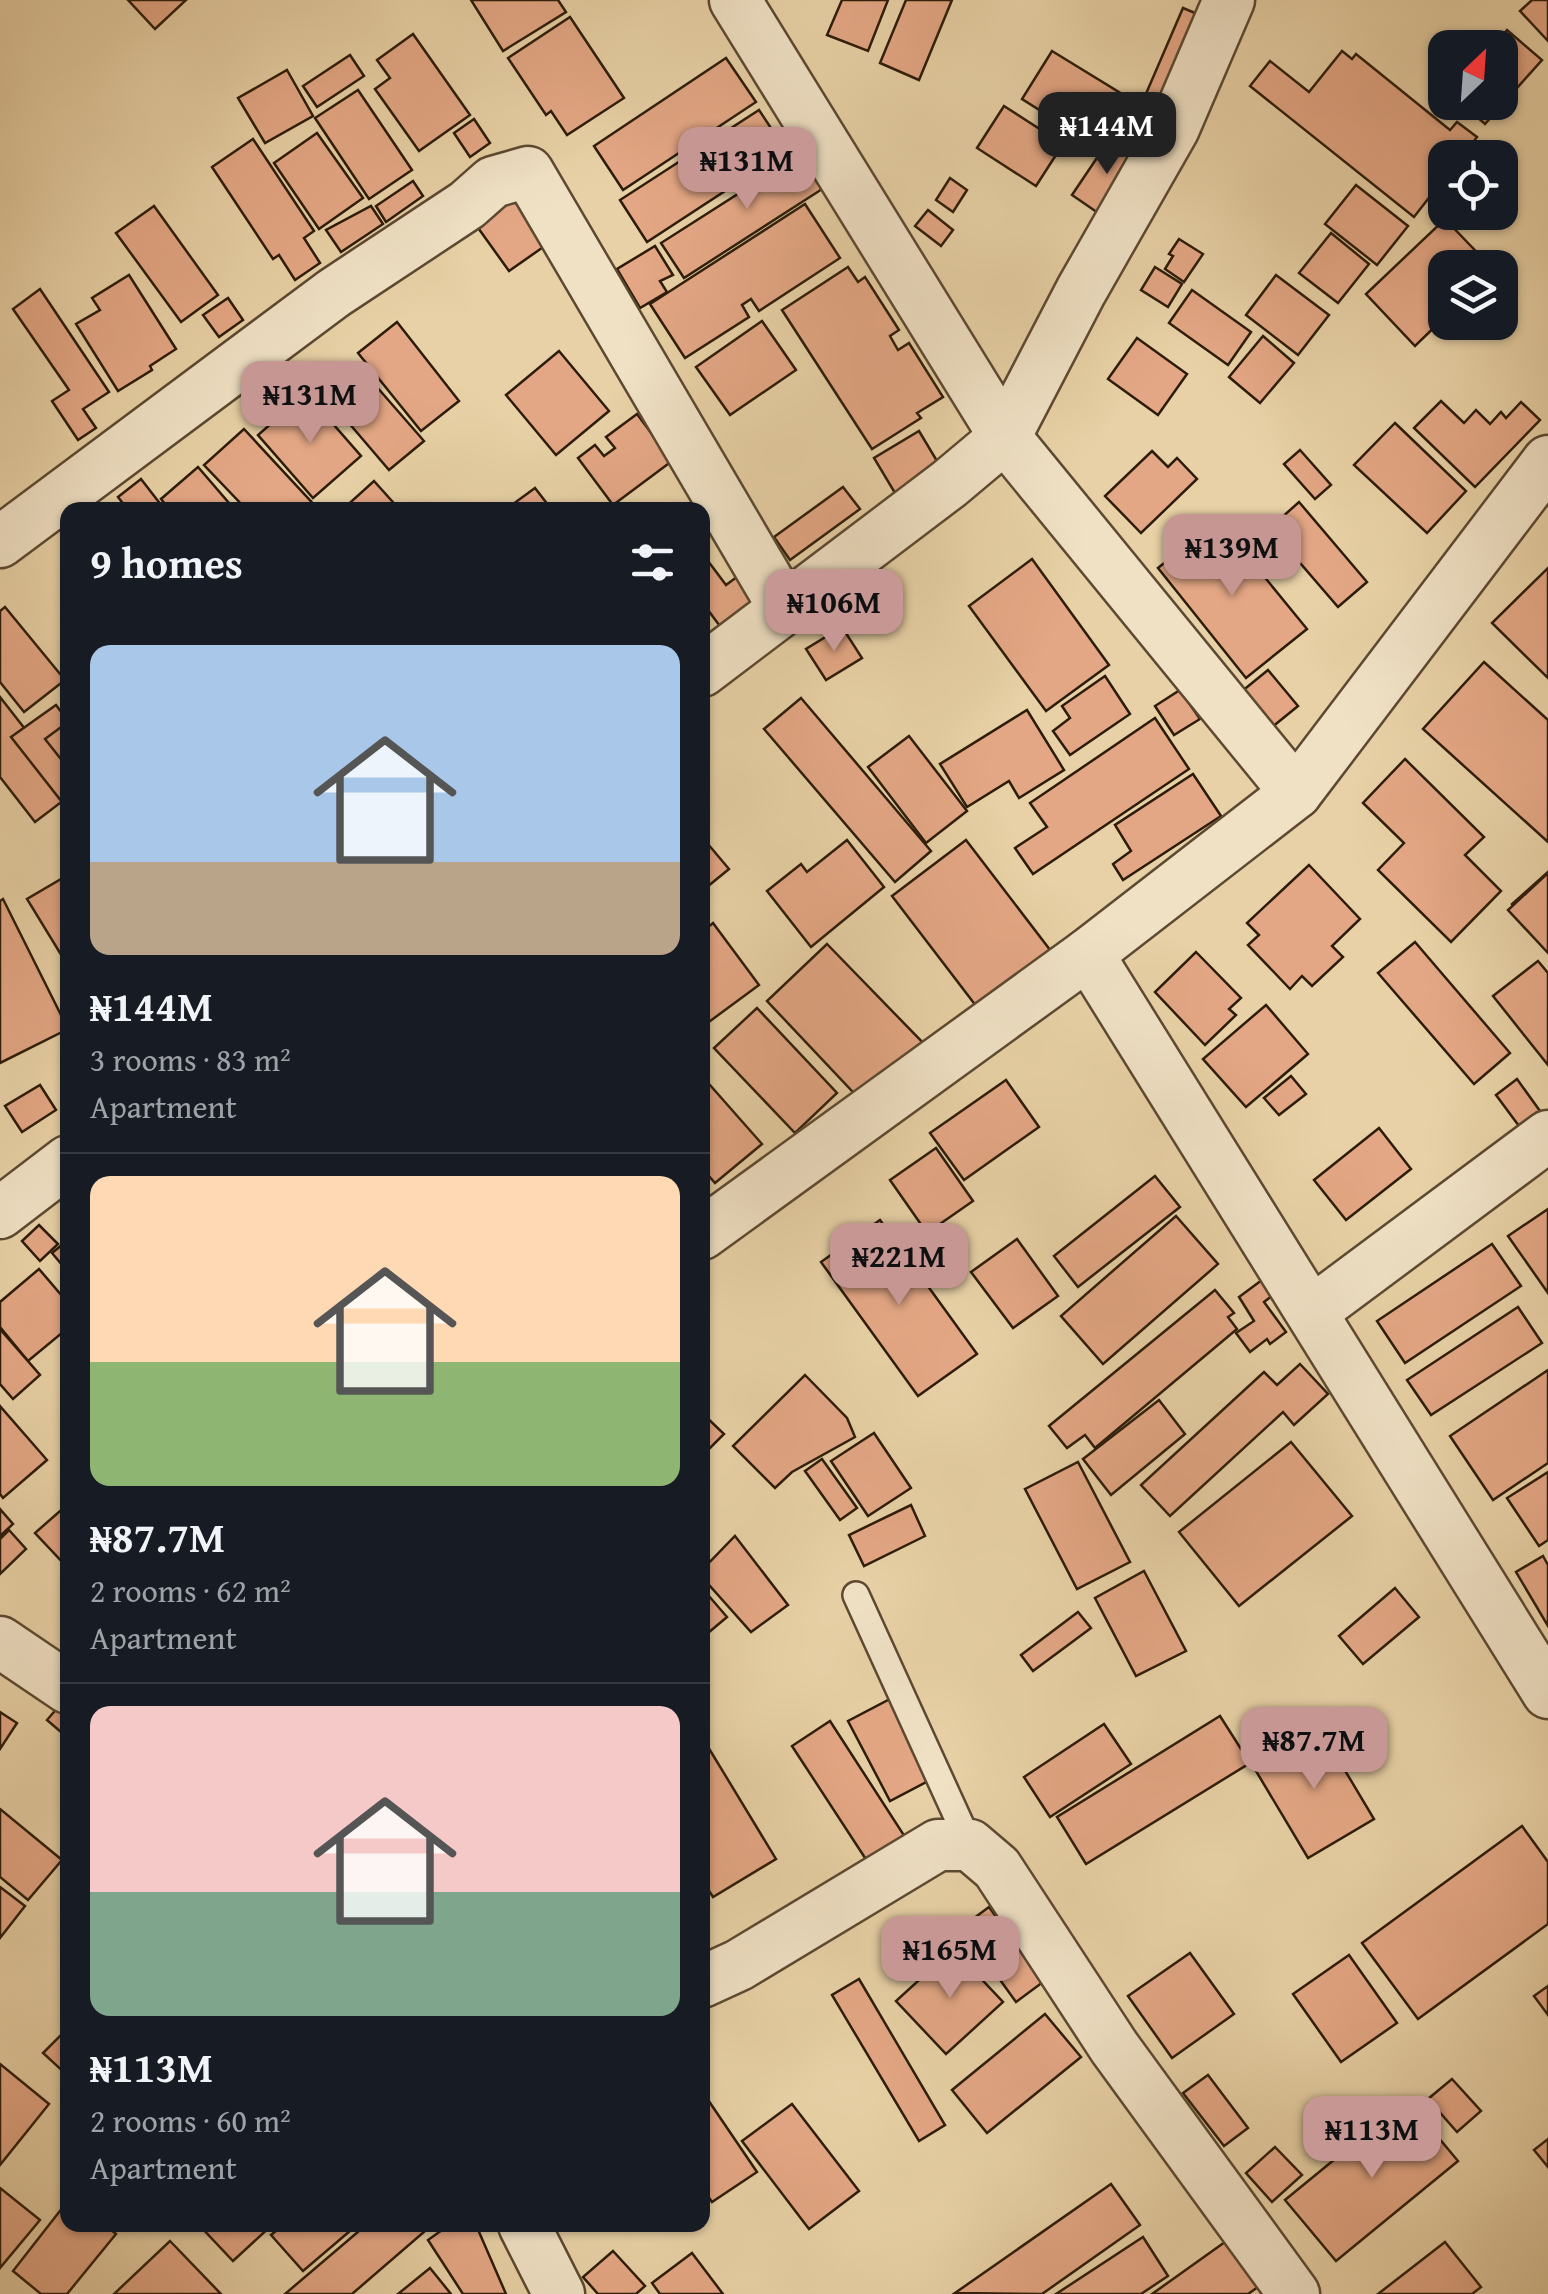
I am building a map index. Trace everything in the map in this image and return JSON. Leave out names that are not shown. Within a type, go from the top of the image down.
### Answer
[{"type":"street","points":[[735,0],[1006,437],[1296,793]]},
{"type":"street","points":[[710,665],[1006,437],[1081,291],[1174,128],[1229,0]]},
{"type":"street","points":[[0,542],[334,293],[467,205],[493,182],[528,172],[784,608]]},
{"type":"street","points":[[710,1228],[1088,954],[1296,793],[1548,461]]},
{"type":"street","points":[[1088,954],[1548,1693]]},
{"type":"street","points":[[1312,1311],[1548,1136]]},
{"type":"street","points":[[0,1213],[60,1167]]},
{"type":"street","points":[[0,1642],[60,1675]]},
{"type":"street","points":[[710,1979],[739,1966],[938,1846],[970,1845],[997,1868],[1114,2047],[1294,2294]]},
{"type":"street","points":[[527,2232],[558,2294]]},
{"type":"lane","points":[[856,1595],[970,1845]]},
{"type":"building","points":[[128,0],[186,0],[155,29]]},
{"type":"building","points":[[471,0],[558,0],[566,12],[503,51]]},
{"type":"building","points":[[842,0],[888,0],[868,51],[827,35]]},
{"type":"building","points":[[906,0],[952,0],[919,80],[880,63]]},
{"type":"building","points":[[1532,0],[1548,0],[1548,41],[1520,11]]},
{"type":"building","points":[[1183,8],[1207,18],[1166,113],[1142,103]]},
{"type":"building","points":[[570,17],[624,98],[567,135],[551,111],[546,115],[508,58]]},
{"type":"building","points":[[413,34],[470,115],[419,151],[375,89],[390,78],[377,60]]},
{"type":"building","points":[[1518,39],[1542,60],[1518,87]]},
{"type":"building","points":[[1052,51],[1122,94],[1092,143],[1022,99]]},
{"type":"building","points":[[1342,51],[1352,59],[1356,54],[1428,112],[1428,120],[1438,120],[1450,130],[1457,122],[1477,137],[1428,140],[1428,199],[1414,217],[1250,86],[1270,61],[1309,92]]},
{"type":"building","points":[[350,55],[364,76],[317,107],[303,86]]},
{"type":"building","points":[[726,58],[756,102],[623,190],[594,146]]},
{"type":"building","points":[[287,70],[313,116],[265,143],[238,98]]},
{"type":"building","points":[[358,90],[412,170],[369,199],[315,118]]},
{"type":"building","points":[[1004,106],[1063,144],[1036,186],[977,148]]},
{"type":"building","points":[[759,110],[786,151],[647,242],[620,200]]},
{"type":"building","points":[[474,119],[490,143],[470,157],[454,133]]},
{"type":"building","points":[[317,133],[363,198],[319,229],[274,163]]},
{"type":"building","points":[[1111,137],[1143,159],[1104,217],[1072,195]]},
{"type":"building","points":[[253,139],[314,231],[304,238],[320,263],[295,280],[279,255],[273,259],[212,167]]},
{"type":"building","points":[[803,143],[830,184],[684,278],[661,243],[780,167],[776,160]]},
{"type":"building","points":[[950,178],[967,190],[953,212],[936,200]]},
{"type":"building","points":[[413,181],[423,196],[386,222],[376,206]]},
{"type":"building","points":[[1356,185],[1408,226],[1377,265],[1325,224]]},
{"type":"building","points":[[516,197],[549,243],[509,271],[476,225]]},
{"type":"building","points":[[805,204],[840,258],[759,311],[751,299],[742,305],[749,317],[685,358],[650,304]]},
{"type":"building","points":[[154,206],[218,295],[181,322],[116,233]]},
{"type":"building","points":[[371,206],[383,224],[341,252],[326,230]]},
{"type":"building","points":[[928,210],[953,230],[941,246],[915,226]]},
{"type":"building","points":[[1433,230],[1456,230],[1475,250],[1428,250],[1428,333],[1415,346],[1366,294]]},
{"type":"building","points":[[1331,233],[1369,264],[1338,303],[1299,273]]},
{"type":"building","points":[[1179,239],[1203,254],[1184,282],[1165,269]]},
{"type":"building","points":[[655,246],[673,275],[660,281],[667,292],[640,308],[617,269]]},
{"type":"building","points":[[848,267],[858,282],[865,277],[899,330],[890,336],[898,350],[909,343],[943,397],[917,413],[921,418],[872,449],[782,310]]},
{"type":"building","points":[[1155,267],[1182,284],[1168,307],[1141,290]]},
{"type":"building","points":[[129,275],[176,349],[118,391],[76,324],[100,310],[92,298]]},
{"type":"building","points":[[1276,275],[1329,315],[1298,355],[1246,315]]},
{"type":"building","points":[[40,289],[109,392],[83,409],[96,428],[78,440],[52,401],[69,390],[13,309]]},
{"type":"building","points":[[1192,290],[1251,332],[1228,365],[1169,323]]},
{"type":"building","points":[[228,298],[243,320],[219,337],[203,315]]},
{"type":"building","points":[[762,321],[796,370],[730,415],[696,367]]},
{"type":"building","points":[[397,322],[459,401],[421,431],[358,353]]},
{"type":"building","points":[[1263,336],[1294,363],[1260,403],[1229,377]]},
{"type":"building","points":[[1137,338],[1187,374],[1158,415],[1108,379]]},
{"type":"building","points":[[559,351],[609,411],[556,455],[506,395]]},
{"type":"building","points":[[376,386],[424,441],[389,470],[342,415]]},
{"type":"building","points":[[306,393],[361,456],[313,498],[258,435]]},
{"type":"building","points":[[1441,401],[1464,423],[1476,410],[1490,424],[1501,412],[1506,418],[1521,402],[1540,420],[1475,487],[1414,428]]},
{"type":"building","points":[[637,414],[672,461],[617,502],[611,502],[578,458],[595,445],[604,456],[615,448],[606,437]]},
{"type":"building","points":[[1395,423],[1466,491],[1427,533],[1354,465]]},
{"type":"building","points":[[244,429],[312,502],[239,502],[204,465]]},
{"type":"building","points":[[919,431],[946,476],[901,503],[874,458]]},
{"type":"building","points":[[1300,450],[1331,485],[1315,499],[1284,464]]},
{"type":"building","points":[[1152,451],[1168,467],[1177,458],[1197,479],[1141,533],[1105,496]]},
{"type":"building","points":[[198,467],[228,502],[163,502],[161,499]]},
{"type":"building","points":[[141,479],[159,502],[122,502],[118,497]]},
{"type":"building","points":[[374,481],[393,502],[351,502]]},
{"type":"building","points":[[843,487],[860,509],[790,560],[774,537]]},
{"type":"building","points":[[535,488],[546,502],[516,502]]},
{"type":"building","points":[[1299,502],[1367,582],[1338,607],[1270,528]]},
{"type":"building","points":[[1218,520],[1307,629],[1246,678],[1158,568]]},
{"type":"building","points":[[1032,559],[1109,665],[1046,711],[969,606]]},
{"type":"building","points":[[710,564],[726,585],[749,568],[775,603],[728,637],[710,613]]},
{"type":"building","points":[[1548,568],[1548,678],[1492,623]]},
{"type":"building","points":[[5,607],[60,674],[60,684],[24,712],[0,682],[0,611]]},
{"type":"building","points":[[842,627],[862,658],[826,680],[806,649]]},
{"type":"building","points":[[1484,662],[1548,720],[1548,842],[1423,729]]},
{"type":"building","points":[[1268,670],[1298,706],[1271,728],[1241,692]]},
{"type":"building","points":[[1105,676],[1130,714],[1070,755],[1053,731],[1070,718],[1062,706]]},
{"type":"building","points":[[1180,690],[1200,719],[1174,735],[1155,706]]},
{"type":"building","points":[[0,697],[60,774],[60,803],[35,822],[0,777]]},
{"type":"building","points":[[801,698],[931,851],[895,882],[764,729]]},
{"type":"building","points":[[56,705],[60,710],[60,799],[11,737]]},
{"type":"building","points":[[1027,710],[1064,770],[1019,798],[1009,781],[967,807],[940,764]]},
{"type":"building","points":[[1155,718],[1189,769],[1033,874],[1015,848],[1047,827],[1030,803]]},
{"type":"building","points":[[60,728],[60,758],[45,739]]},
{"type":"building","points":[[909,736],[967,811],[926,843],[868,767]]},
{"type":"building","points":[[1405,759],[1484,837],[1465,855],[1501,891],[1451,942],[1378,870],[1404,843],[1363,803]]},
{"type":"building","points":[[1193,774],[1221,816],[1123,880],[1113,864],[1131,851],[1115,825]]},
{"type":"building","points":[[847,840],[884,887],[811,947],[767,891],[801,864],[807,872]]},
{"type":"building","points":[[966,840],[1057,959],[983,1015],[892,896]]},
{"type":"building","points":[[710,846],[729,869],[710,884]]},
{"type":"building","points":[[1309,865],[1360,919],[1332,946],[1343,957],[1312,986],[1302,976],[1290,989],[1248,945],[1259,935],[1247,923]]},
{"type":"building","points":[[1548,872],[1548,945],[1512,904]]},
{"type":"building","points":[[1548,873],[1548,953],[1508,910]]},
{"type":"building","points":[[60,880],[60,953],[27,899]]},
{"type":"building","points":[[3,899],[60,1013],[60,1033],[0,1063]]},
{"type":"building","points":[[713,923],[759,985],[710,1021]]},
{"type":"building","points":[[1415,942],[1510,1053],[1474,1084],[1378,973]]},
{"type":"building","points":[[827,944],[929,1049],[868,1108],[767,1001]]},
{"type":"building","points":[[1196,952],[1241,998],[1229,1009],[1236,1015],[1205,1045],[1155,992]]},
{"type":"building","points":[[1538,961],[1548,973],[1548,1065],[1493,996]]},
{"type":"building","points":[[1266,1005],[1308,1054],[1246,1107],[1203,1059]]},
{"type":"building","points":[[757,1008],[837,1093],[795,1133],[714,1048]]},
{"type":"building","points":[[1291,1076],[1306,1094],[1279,1115],[1264,1098]]},
{"type":"building","points":[[1517,1079],[1540,1111],[1519,1126],[1496,1095]]},
{"type":"building","points":[[1006,1080],[1039,1127],[964,1180],[930,1133]]},
{"type":"building","points":[[40,1085],[56,1110],[22,1132],[5,1106]]},
{"type":"building","points":[[710,1085],[762,1144],[715,1183],[710,1177]]},
{"type":"building","points":[[1379,1128],[1411,1169],[1346,1220],[1314,1180]]},
{"type":"building","points":[[936,1148],[973,1201],[927,1233],[890,1180]]},
{"type":"building","points":[[1155,1176],[1180,1207],[1078,1287],[1054,1256]]},
{"type":"building","points":[[1548,1209],[1548,1293],[1508,1236]]},
{"type":"building","points":[[1176,1216],[1218,1264],[1103,1364],[1061,1316]]},
{"type":"building","points":[[880,1220],[977,1354],[918,1396],[821,1262]]},
{"type":"building","points":[[39,1225],[58,1244],[40,1261],[22,1241]]},
{"type":"building","points":[[1017,1239],[1058,1296],[1013,1328],[971,1272]]},
{"type":"building","points":[[1492,1244],[1521,1286],[1405,1363],[1377,1321]]},
{"type":"building","points":[[60,1246],[60,1262],[52,1253]]},
{"type":"building","points":[[39,1269],[60,1294],[60,1335],[28,1361],[0,1327],[0,1302]]},
{"type":"building","points":[[1266,1277],[1277,1292],[1264,1302],[1286,1332],[1270,1344],[1267,1339],[1250,1352],[1236,1333],[1254,1321],[1239,1297]]},
{"type":"building","points":[[1215,1290],[1234,1313],[1228,1317],[1237,1329],[1095,1448],[1085,1435],[1067,1448],[1049,1426]]},
{"type":"building","points":[[1518,1307],[1542,1343],[1431,1415],[1407,1380]]},
{"type":"building","points":[[0,1329],[40,1375],[13,1399],[0,1384]]},
{"type":"building","points":[[1300,1364],[1328,1394],[1294,1425],[1283,1412],[1170,1516],[1141,1485],[1264,1372],[1277,1385]]},
{"type":"building","points":[[1548,1370],[1548,1463],[1493,1500],[1450,1436]]},
{"type":"building","points":[[805,1375],[847,1418],[855,1437],[792,1472],[775,1488],[733,1446]]},
{"type":"building","points":[[1159,1400],[1185,1434],[1111,1495],[1083,1459]]},
{"type":"building","points":[[0,1406],[47,1460],[3,1498],[0,1494]]},
{"type":"building","points":[[710,1421],[724,1434],[710,1448]]},
{"type":"building","points":[[874,1433],[911,1488],[868,1516],[831,1461]]},
{"type":"building","points":[[1291,1442],[1352,1516],[1239,1606],[1179,1532]]},
{"type":"building","points":[[822,1459],[857,1508],[840,1520],[805,1471]]},
{"type":"building","points":[[1078,1462],[1130,1562],[1077,1589],[1025,1489]]},
{"type":"building","points":[[1548,1472],[1548,1540],[1539,1546],[1507,1498]]},
{"type":"building","points":[[911,1505],[925,1536],[864,1566],[849,1535]]},
{"type":"building","points":[[0,1509],[13,1524],[0,1536]]},
{"type":"building","points":[[60,1511],[60,1560],[35,1533]]},
{"type":"building","points":[[9,1530],[26,1549],[0,1574],[0,1539]]},
{"type":"building","points":[[735,1536],[788,1605],[751,1632],[710,1586],[710,1562]]},
{"type":"building","points":[[1543,1556],[1548,1565],[1548,1626],[1516,1572]]},
{"type":"building","points":[[1144,1571],[1186,1651],[1136,1676],[1095,1598]]},
{"type":"building","points":[[1395,1588],[1419,1617],[1363,1664],[1339,1636]]},
{"type":"building","points":[[710,1597],[727,1617],[710,1631]]},
{"type":"building","points":[[1078,1612],[1091,1628],[1033,1671],[1021,1655]]},
{"type":"building","points":[[892,1698],[934,1778],[890,1801],[848,1721]]},
{"type":"building","points":[[60,1705],[60,1731],[47,1720]]},
{"type":"building","points":[[0,1712],[17,1723],[0,1749]]},
{"type":"building","points":[[1220,1716],[1250,1763],[1086,1864],[1057,1817]]},
{"type":"building","points":[[830,1721],[907,1840],[869,1864],[792,1746]]},
{"type":"building","points":[[1104,1724],[1131,1764],[1050,1817],[1024,1777]]},
{"type":"building","points":[[1319,1727],[1374,1819],[1308,1858],[1253,1766]]},
{"type":"building","points":[[710,1750],[776,1859],[713,1897],[710,1892]]},
{"type":"building","points":[[0,1809],[60,1862],[28,1900],[0,1877]]},
{"type":"building","points":[[1522,1826],[1548,1862],[1548,1924],[1418,2019],[1362,1943]]},
{"type":"building","points":[[0,1887],[25,1906],[0,1938]]},
{"type":"building","points":[[989,1907],[1043,1982],[1016,2002],[962,1927]]},
{"type":"building","points":[[953,1949],[1003,2002],[946,2054],[896,2001]]},
{"type":"building","points":[[1190,1953],[1234,2014],[1172,2058],[1128,1996]]},
{"type":"building","points":[[1349,1955],[1397,2023],[1341,2062],[1293,1994]]},
{"type":"building","points":[[859,1979],[945,2125],[919,2141],[832,1995]]},
{"type":"building","points":[[1548,1986],[1548,2015],[1534,1996]]},
{"type":"building","points":[[1045,2014],[1081,2057],[987,2133],[952,2090]]},
{"type":"building","points":[[60,2036],[60,2069],[43,2053]]},
{"type":"building","points":[[0,2064],[49,2104],[0,2165]]},
{"type":"building","points":[[1208,2075],[1248,2128],[1224,2146],[1183,2093]]},
{"type":"building","points":[[1452,2079],[1481,2111],[1457,2132],[1428,2099]]},
{"type":"building","points":[[1407,2100],[1458,2161],[1336,2261],[1285,2200]]},
{"type":"building","points":[[710,2103],[757,2172],[712,2202],[710,2199]]},
{"type":"building","points":[[792,2104],[859,2191],[809,2229],[742,2141]]},
{"type":"building","points":[[1548,2139],[1548,2167],[1534,2150]]},
{"type":"building","points":[[1275,2147],[1302,2175],[1272,2202],[1246,2173]]},
{"type":"building","points":[[1111,2184],[1140,2225],[1042,2294],[955,2293]]},
{"type":"building","points":[[0,2188],[40,2220],[0,2268]]},
{"type":"building","points":[[60,2211],[60,2232],[116,2234],[67,2294],[41,2294],[13,2271]]},
{"type":"building","points":[[206,2232],[264,2232],[233,2261]]},
{"type":"building","points":[[275,2232],[349,2232],[303,2271],[271,2235]]},
{"type":"building","points":[[358,2232],[424,2232],[352,2294],[285,2294]]},
{"type":"building","points":[[439,2232],[479,2232],[506,2294],[463,2294],[428,2240]]},
{"type":"building","points":[[1143,2237],[1168,2276],[1141,2294],[1056,2294]]},
{"type":"building","points":[[170,2241],[221,2294],[114,2294]]},
{"type":"building","points":[[1225,2242],[1258,2287],[1248,2294],[1152,2294]]},
{"type":"building","points":[[1445,2242],[1481,2287],[1472,2294],[1378,2294]]},
{"type":"building","points":[[613,2251],[645,2286],[636,2294],[598,2294],[583,2277]]},
{"type":"building","points":[[692,2253],[723,2294],[660,2294],[652,2283]]},
{"type":"building","points":[[430,2268],[451,2294],[398,2294]]}]
